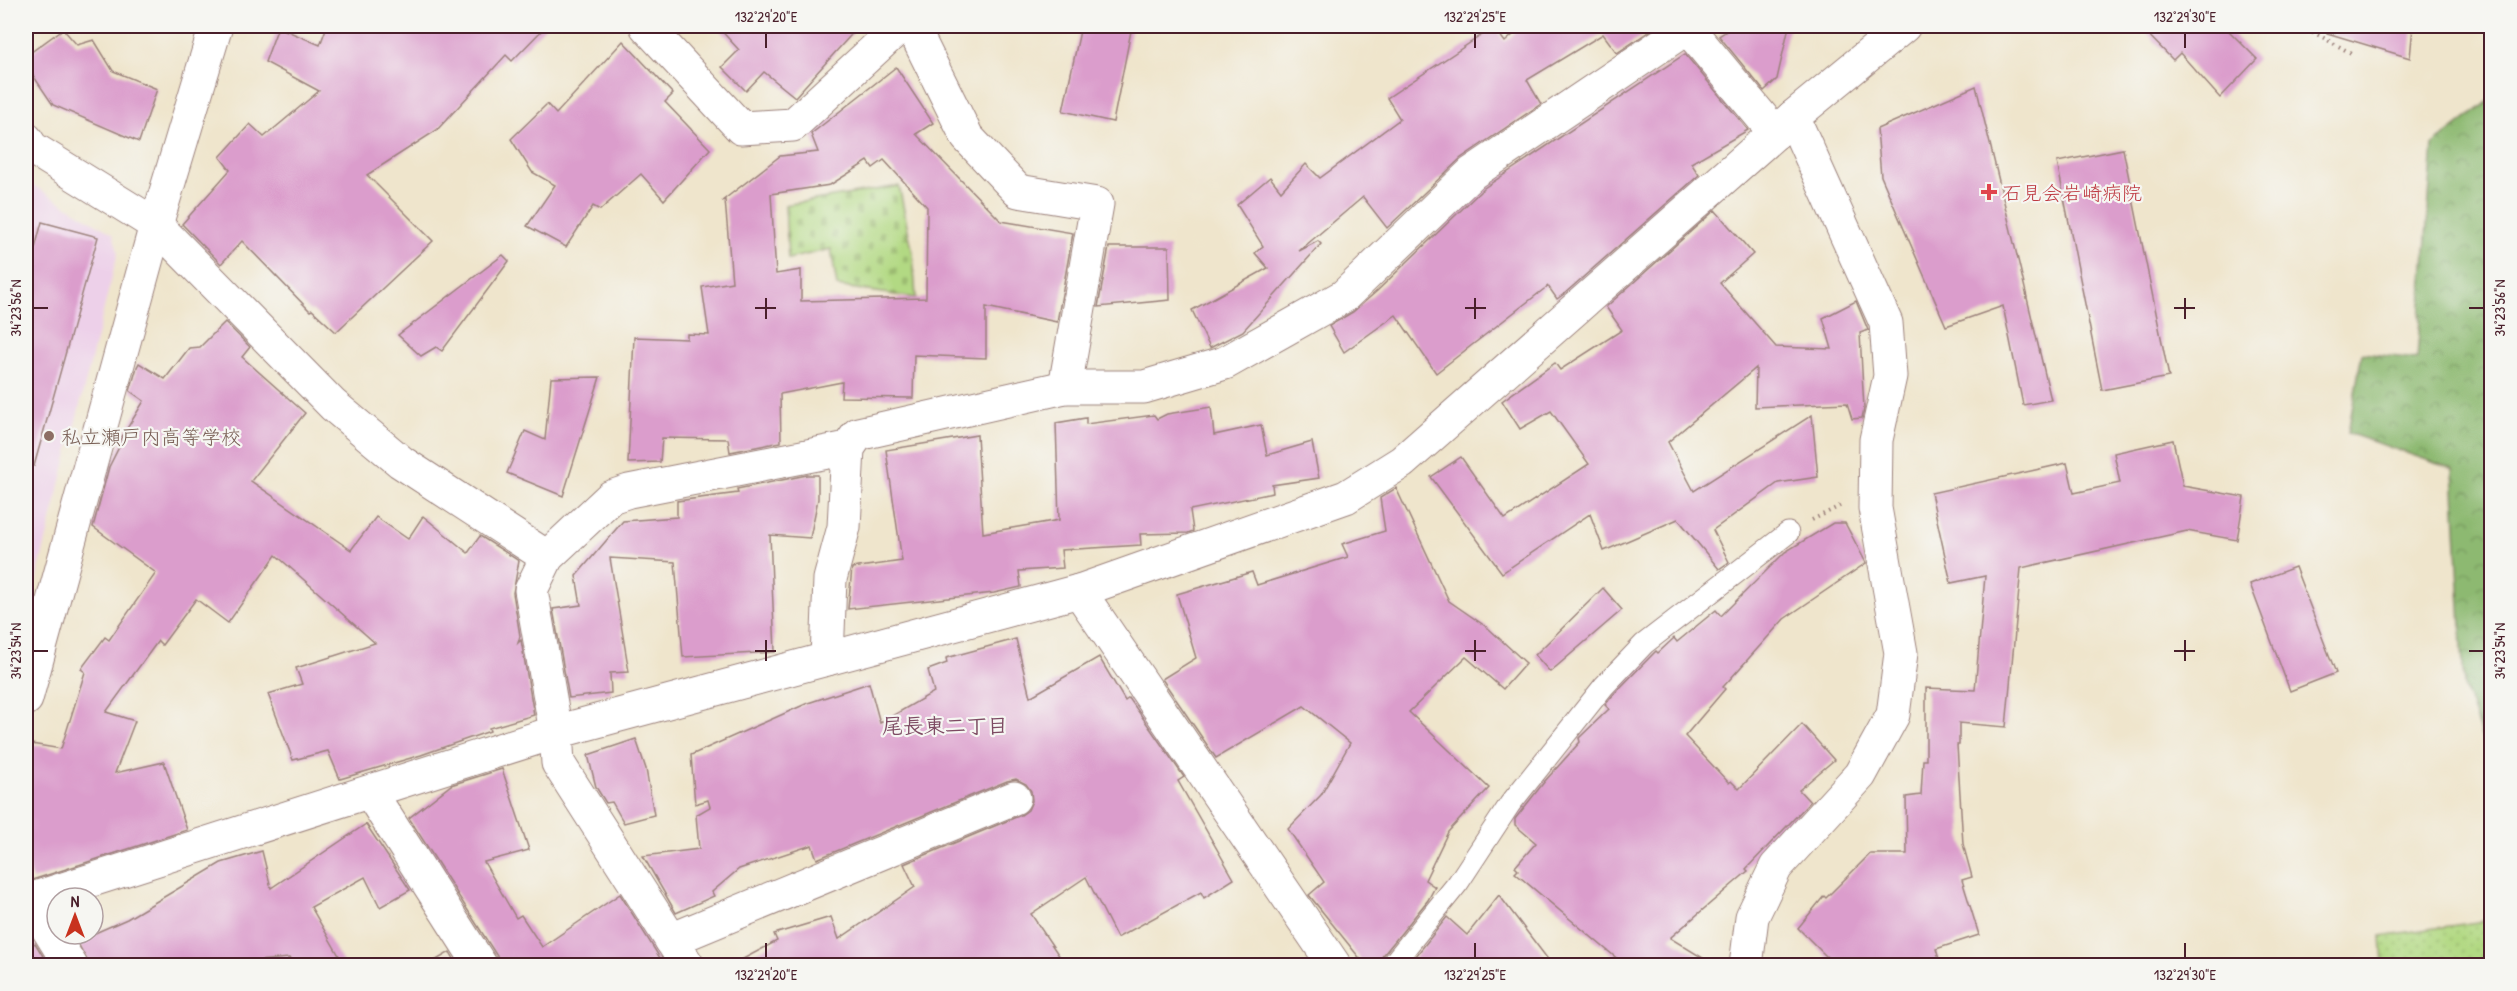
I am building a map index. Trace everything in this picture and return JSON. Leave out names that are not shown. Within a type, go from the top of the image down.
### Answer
[{"type":"street","points":[[26,698],[156,225],[216,26]]},
{"type":"street","points":[[646,26],[741,128],[793,125],[900,26]]},
{"type":"street","points":[[912,26],[967,137],[1018,191],[1097,204],[1065,387]]},
{"type":"street","points":[[827,659],[830,579],[844,527],[848,448],[858,434],[1065,387],[1144,387],[1225,363],[1344,296],[1472,173],[1687,26],[1784,125],[1886,322],[1890,376],[1876,440],[1875,508],[1901,653],[1893,715],[1860,775],[1776,867],[1752,917],[1746,966]]},
{"type":"street","points":[[71,966],[28,900],[556,732],[1078,591],[1346,497],[1402,462],[1784,125],[1904,26]]},
{"type":"street","points":[[26,139],[32,148],[156,225],[333,405],[400,462],[547,557]]},
{"type":"street","points":[[848,448],[629,491],[610,497],[547,557],[531,590],[556,732],[558,763],[679,953],[1014,798]]},
{"type":"street","points":[[1078,591],[1335,966]]},
{"type":"street","points":[[370,792],[481,966]]},
{"type":"lane","points":[[1391,966],[1458,883],[1510,804],[1604,686],[1644,644],[1788,533]]},
{"type":"path","points":[[2302,26],[2351,52]]},
{"type":"shaded area","name":"私立瀬戸内高等学校","points":[[26,181],[113,234],[118,252],[26,621]]},
{"type":"green space","points":[[2491,73],[2491,763],[2464,686],[2453,469],[2348,433],[2362,353],[2417,359],[2433,145],[2489,101]]},
{"type":"green space","points":[[899,186],[913,254],[916,298],[837,286],[831,249],[788,259],[785,205]]},
{"type":"green space","points":[[2491,920],[2491,965],[2383,965],[2381,936]]},
{"type":"building","points":[[327,26],[546,26],[512,61],[506,55],[437,130],[367,175],[433,241],[336,332],[312,310],[310,311],[242,241],[221,264],[182,224],[230,170],[220,157],[250,124],[264,137],[319,91],[265,62],[278,27],[320,45]]},
{"type":"building","points":[[717,26],[859,26],[795,97],[764,72],[746,91],[722,67],[739,50]]},
{"type":"building","points":[[1081,26],[1132,26],[1113,122],[1063,111]]},
{"type":"building","points":[[1523,26],[1657,26],[1617,53],[1603,34],[1527,80],[1541,104],[1461,158],[1387,228],[1363,197],[1299,251],[1318,241],[1321,244],[1243,331],[1210,348],[1192,310],[1268,268],[1255,253],[1263,246],[1237,205],[1270,177],[1281,191],[1306,164],[1320,178],[1400,119],[1387,98],[1494,27],[1505,42]]},
{"type":"building","points":[[1734,26],[1789,26],[1777,79],[1764,91],[1719,36]]},
{"type":"building","points":[[2140,26],[2224,26],[2257,59],[2220,98],[2180,53],[2173,60]]},
{"type":"building","points":[[2328,26],[2413,26],[2410,58],[2327,33]]},
{"type":"building","points":[[63,29],[77,45],[94,40],[113,71],[157,89],[139,142],[53,105],[26,65],[26,56]]},
{"type":"building","points":[[623,41],[673,94],[665,102],[710,149],[664,200],[641,174],[600,210],[593,206],[566,247],[527,226],[555,185],[532,172],[511,139],[547,104],[556,114]]},
{"type":"building","points":[[1685,54],[1748,130],[1691,163],[1699,175],[1564,294],[1557,299],[1548,286],[1436,373],[1396,315],[1344,352],[1329,326],[1353,312],[1377,291],[1484,188]]},
{"type":"building","points":[[896,67],[933,123],[916,134],[1001,221],[1073,233],[1057,322],[986,307],[986,358],[914,355],[913,398],[841,397],[842,382],[780,394],[781,442],[730,452],[728,439],[662,438],[660,462],[628,463],[634,337],[687,339],[687,334],[709,335],[702,287],[732,282],[725,200],[722,201],[780,156],[818,152],[811,134]],"holes":[[[884,160],[927,207],[926,298],[801,301],[801,270],[776,274],[771,194],[830,185],[868,161],[873,168]]]},
{"type":"building","points":[[1976,86],[2051,400],[2023,405],[2003,306],[1946,326],[1881,176],[1877,129]]},
{"type":"building","points":[[2123,149],[2169,377],[2102,390],[2057,162]]},
{"type":"building","points":[[1715,210],[1753,254],[1720,283],[1776,347],[1832,349],[1823,318],[1856,301],[1868,330],[1860,333],[1864,409],[1862,418],[1852,419],[1847,403],[1755,407],[1756,368],[1668,442],[1694,491],[1812,415],[1818,477],[1778,483],[1713,530],[1729,562],[1719,569],[1678,519],[1604,551],[1590,514],[1502,573],[1431,477],[1461,457],[1505,519],[1589,464],[1551,411],[1520,429],[1502,401],[1555,363],[1560,370],[1622,330],[1606,307]]},
{"type":"building","points":[[42,222],[98,237],[34,466],[26,464],[26,282]]},
{"type":"building","points":[[1109,247],[1169,247],[1170,300],[1098,307]]},
{"type":"building","points":[[503,255],[509,261],[442,351],[436,347],[421,356],[398,335]]},
{"type":"building","points":[[225,322],[250,347],[242,357],[305,413],[251,481],[351,550],[376,517],[408,539],[423,516],[468,553],[480,536],[519,561],[513,593],[520,636],[518,643],[521,640],[534,715],[489,728],[490,731],[421,755],[340,779],[328,751],[293,760],[268,694],[302,684],[296,668],[375,643],[276,555],[228,623],[196,599],[162,645],[158,641],[106,712],[135,721],[115,773],[164,762],[187,830],[32,880],[26,855],[31,744],[61,749],[85,672],[81,669],[105,637],[109,640],[156,573],[93,527],[109,467],[122,441],[120,440],[144,401],[130,391],[137,367],[139,363],[165,379],[189,348],[200,347]]},
{"type":"building","points":[[600,377],[563,496],[507,473],[525,431],[545,440],[551,378]]},
{"type":"building","points":[[1211,407],[1214,435],[1261,425],[1267,455],[1312,442],[1319,478],[1272,485],[1273,493],[1190,510],[1193,531],[1188,533],[1140,534],[1141,545],[1061,550],[1063,568],[1019,571],[1021,587],[994,593],[848,609],[852,568],[902,561],[886,450],[977,435],[983,533],[1059,520],[1056,423],[1086,418],[1086,424],[1154,415],[1157,419],[1167,414]]},
{"type":"building","points":[[2173,440],[2183,486],[2244,497],[2237,540],[2187,531],[2021,568],[2006,727],[1959,723],[1959,745],[1957,745],[1963,844],[1972,877],[1962,880],[1979,935],[1936,949],[1941,966],[1836,966],[1798,928],[1824,896],[1826,898],[1870,854],[1907,854],[1906,797],[1921,795],[1923,760],[1926,760],[1926,688],[1975,690],[1985,576],[1951,583],[1931,493],[2067,463],[2074,493],[2120,483],[2114,453]]},
{"type":"building","points":[[807,475],[818,475],[818,499],[810,538],[770,535],[775,652],[683,657],[675,562],[610,558],[629,672],[610,673],[611,693],[569,698],[553,609],[581,605],[576,576],[623,521],[677,517],[677,501],[738,493],[737,489]]},
{"type":"building","points":[[1396,488],[1449,601],[1488,628],[1526,663],[1503,689],[1466,657],[1409,712],[1489,788],[1448,832],[1425,880],[1435,887],[1428,900],[1381,958],[1378,966],[1366,966],[1309,895],[1324,882],[1288,829],[1321,795],[1350,743],[1304,706],[1216,758],[1162,679],[1196,658],[1177,594],[1252,572],[1257,585],[1348,557],[1342,544],[1385,531],[1380,498]]},
{"type":"building","points":[[1833,523],[1845,523],[1866,563],[1784,619],[1723,687],[1725,689],[1685,736],[1729,783],[1731,781],[1739,789],[1802,724],[1834,760],[1799,790],[1810,802],[1746,869],[1748,871],[1670,938],[1716,966],[1626,966],[1515,873],[1518,870],[1515,867],[1536,843],[1515,825],[1515,819],[1580,742],[1579,738],[1609,709],[1605,705],[1613,695],[1656,651],[1658,653],[1674,638],[1677,642],[1716,610],[1721,616],[1785,552]]},
{"type":"building","points":[[2295,567],[2336,673],[2290,691],[2250,584]]},
{"type":"building","points":[[1603,588],[1622,610],[1550,672],[1535,655]]},
{"type":"building","points":[[1016,639],[1030,697],[1099,657],[1125,701],[1129,698],[1184,777],[1178,781],[1234,879],[1204,898],[1201,892],[1117,938],[1086,877],[1031,914],[1066,966],[730,966],[777,941],[774,934],[831,917],[839,939],[915,887],[904,864],[1028,810],[1032,801],[1031,791],[1026,784],[1016,779],[817,859],[812,845],[739,869],[712,892],[714,896],[676,913],[643,856],[699,849],[696,815],[710,807],[708,800],[695,804],[691,755],[808,703],[869,683],[880,723],[934,692],[928,670],[947,663],[946,658]]},
{"type":"building","points":[[636,739],[646,769],[654,815],[624,823],[612,802],[606,803],[596,787],[588,755]]},
{"type":"building","points":[[502,769],[529,850],[484,862],[516,918],[521,915],[542,947],[620,894],[665,966],[500,966],[497,956],[409,818],[451,785]]},
{"type":"building","points":[[366,824],[410,890],[380,907],[365,877],[311,907],[345,966],[294,966],[289,958],[206,966],[90,966],[79,946],[105,946],[105,929],[127,919],[221,863],[262,851],[271,888]]},
{"type":"building","points":[[1499,895],[1553,966],[1408,966],[1447,917],[1467,935]]},
{"type":"building","points":[[35,943],[49,966],[26,966],[26,950]]},
{"type":"building","points":[[450,952],[458,966],[426,966]]},
{"type":"place","name":"石見会岩崎病院","points":[[1989,192]]},
{"type":"place","name":"私立瀬戸内高等学校","points":[[49,436]]},
{"type":"district","name":"尾長東二丁目","points":[[945,725]]}]
